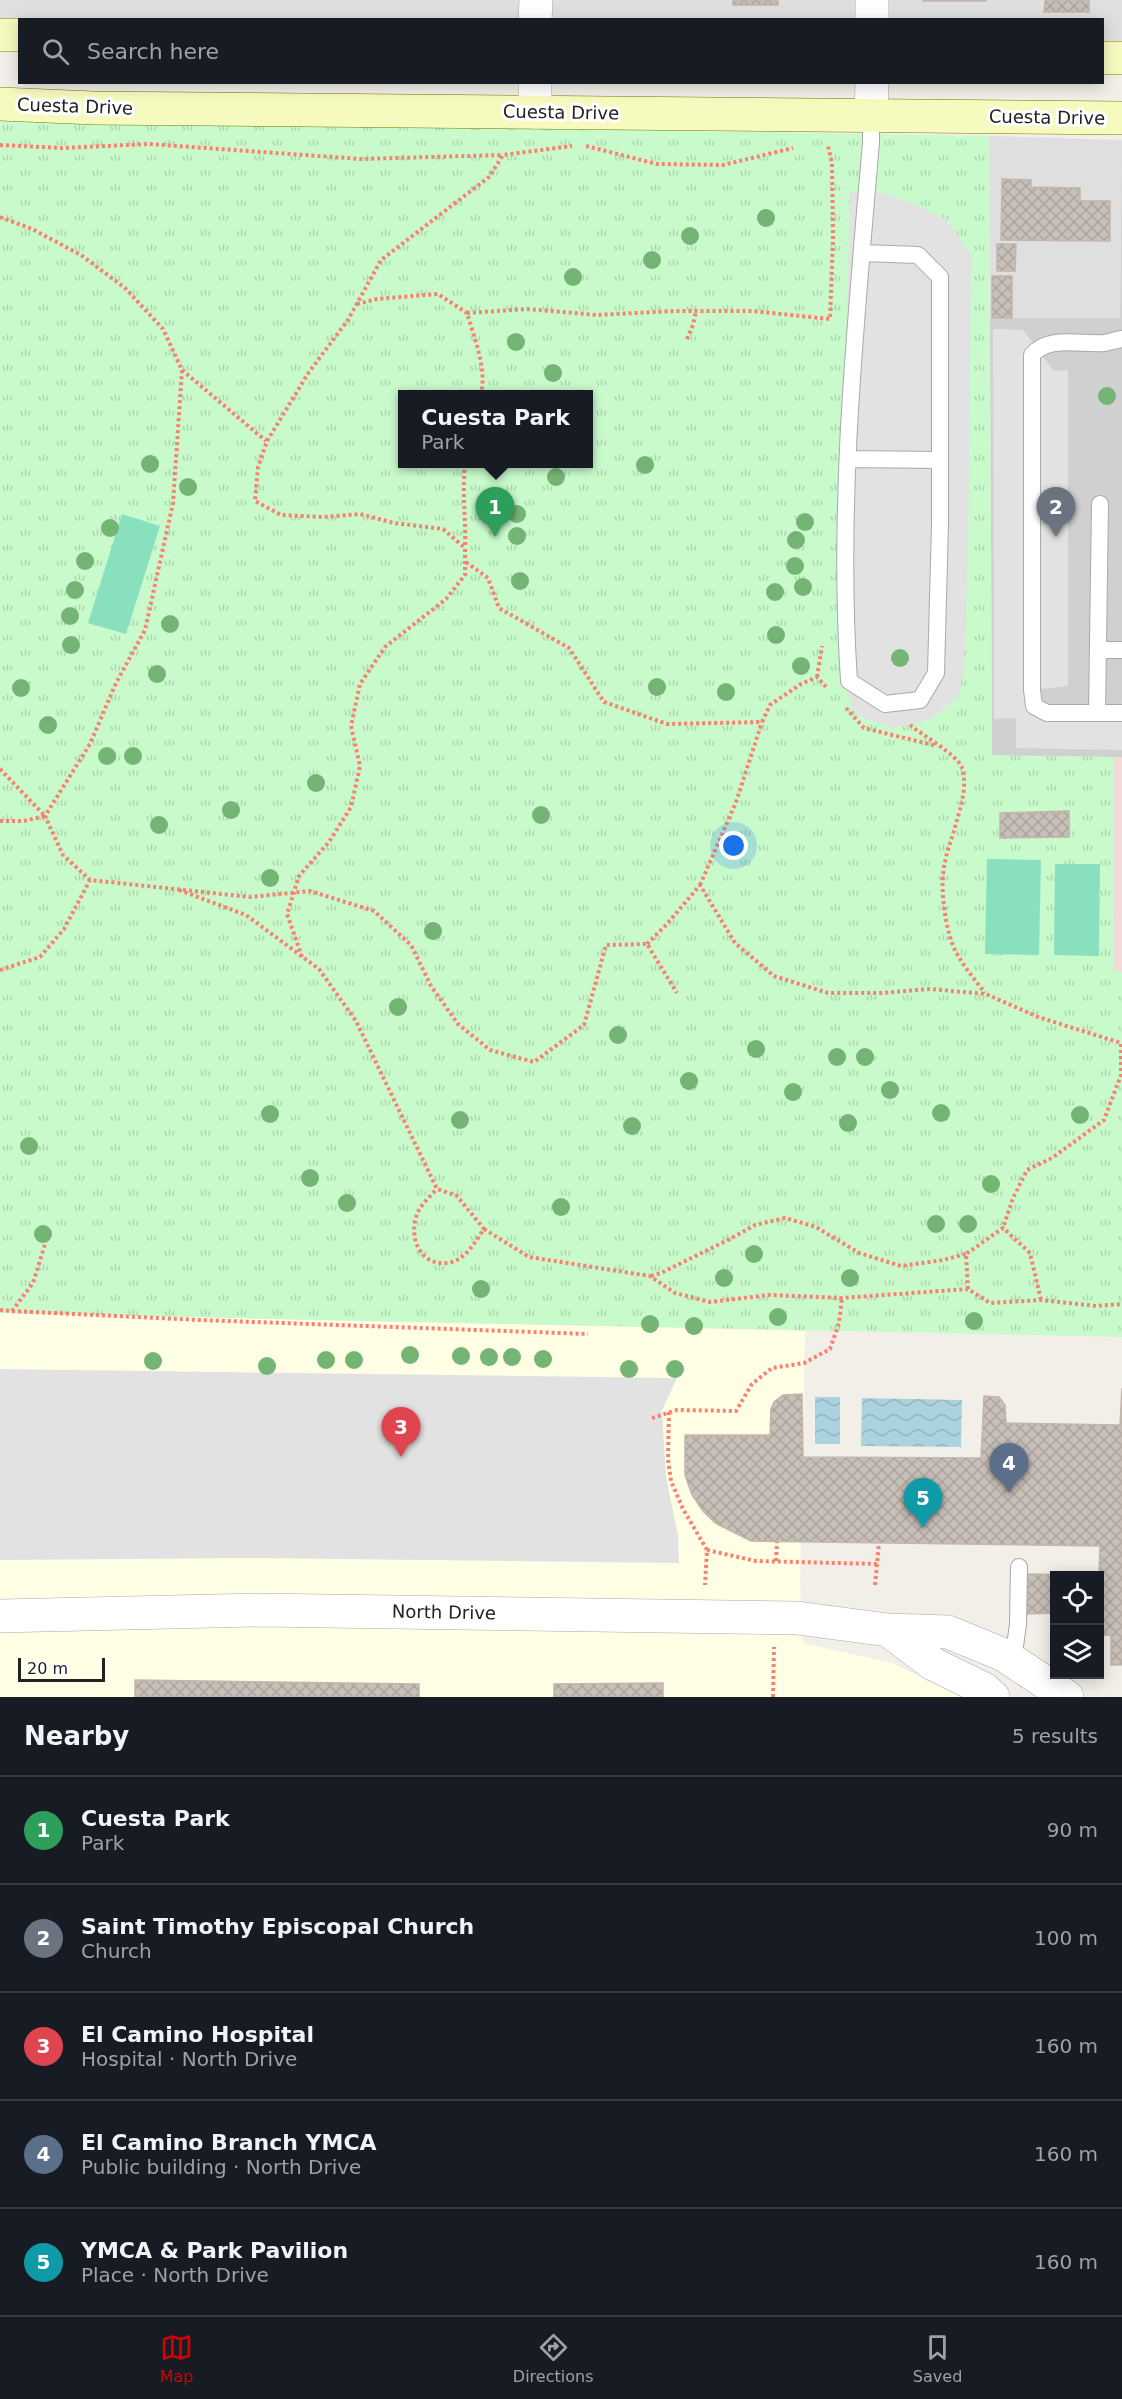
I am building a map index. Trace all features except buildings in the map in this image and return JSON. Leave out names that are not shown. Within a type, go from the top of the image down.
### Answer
[{"type":"main road","points":[[0,35],[18,36]]},
{"type":"main road","points":[[1104,58],[1122,58]]},
{"type":"main road","name":"Cuesta Drive","points":[[0,104],[94,108],[535,97],[871,114],[1122,118]]},
{"type":"street","points":[[535,18],[536,0]]},
{"type":"street","points":[[872,0],[872,18]]},
{"type":"street","points":[[871,114],[872,84]]},
{"type":"street","name":"North Drive","points":[[0,1616],[260,1610],[803,1618],[888,1630],[948,1632],[1013,1661],[1067,1697]]},
{"type":"street","name":"North Drive","points":[[888,1630],[933,1664],[984,1689],[993,1697]]},
{"type":"lane","points":[[862,253],[918,255],[940,277],[940,460],[936,673],[920,700],[885,704],[849,681],[846,627],[849,397],[862,253],[871,114]]},
{"type":"lane","points":[[1122,339],[1104,343],[1053,343],[1038,348],[1032,356],[1032,690],[1034,706],[1047,713],[1122,713]]},
{"type":"lane","points":[[848,459],[940,460]]},
{"type":"lane","points":[[1097,713],[1100,504]]},
{"type":"lane","points":[[1098,650],[1122,650]]},
{"type":"lane","points":[[1013,1661],[1018,1624],[1019,1567]]},
{"type":"path","points":[[357,304],[377,299],[438,294],[467,313],[528,309],[597,315],[752,311],[830,319],[833,238],[832,163],[827,143]]},
{"type":"path","points":[[0,146],[62,148],[149,144],[361,159],[503,155],[580,144],[657,164],[723,165],[797,148]]},
{"type":"path","points":[[465,548],[443,529],[394,523],[360,514],[323,517],[281,515],[255,501],[258,468],[267,441],[309,372],[348,320],[381,260],[489,177],[503,155]]},
{"type":"path","points":[[0,217],[32,229],[81,255],[125,288],[163,329],[182,370],[267,441]]},
{"type":"path","points":[[687,339],[696,311]]},
{"type":"path","points":[[467,313],[480,368],[482,390]]},
{"type":"path","points":[[0,820],[24,820],[45,816],[90,744],[116,683],[145,630],[173,503],[182,370]]},
{"type":"path","points":[[302,957],[287,914],[299,876],[329,842],[351,807],[360,766],[351,726],[360,684],[385,647],[446,599],[465,575],[464,468]]},
{"type":"path","points":[[466,562],[488,578],[499,608],[569,648],[604,702],[667,724],[762,722]]},
{"type":"path","points":[[0,769],[45,816],[63,855],[90,880],[250,897],[310,891],[374,911],[411,945],[431,986],[458,1024],[490,1050],[534,1062],[584,1025],[606,945],[647,944],[700,885],[736,802],[762,722],[770,705],[801,684],[817,677],[833,694]]},
{"type":"path","points":[[841,703],[864,728],[937,746]]},
{"type":"path","points":[[909,725],[955,757],[962,768],[964,785],[962,803],[944,864],[942,887],[948,930],[955,950],[986,994]]},
{"type":"path","points":[[0,970],[40,957],[64,929],[90,880]]},
{"type":"path","points":[[650,1276],[693,1258],[754,1225],[785,1218],[816,1227],[859,1253],[901,1266],[966,1254],[1003,1228],[1013,1198],[1027,1170],[1052,1158],[1104,1120],[1121,1075],[1121,1043],[1038,1017],[986,994],[930,989],[881,993],[828,993],[774,976],[735,943],[700,885]]},
{"type":"path","points":[[173,888],[246,915],[319,969],[356,1020],[436,1189],[457,1196],[484,1229],[529,1257],[650,1276],[675,1293],[710,1302],[769,1295],[842,1298],[968,1289],[990,1303],[1041,1300],[1096,1306],[1122,1304]]},
{"type":"path","points":[[647,944],[677,993]]},
{"type":"path","points":[[436,1189],[419,1210],[413,1233],[418,1249],[433,1262],[453,1262],[469,1250],[484,1229]]},
{"type":"path","points":[[1003,1228],[1030,1253],[1041,1300]]},
{"type":"path","points":[[12,1311],[33,1283],[46,1241]]},
{"type":"path","points":[[966,1254],[968,1289]]},
{"type":"path","points":[[652,1418],[677,1410],[736,1411],[752,1384],[772,1368],[804,1363],[831,1349],[839,1323],[842,1298]]},
{"type":"path","points":[[0,1310],[199,1320],[588,1334]]},
{"type":"path","points":[[669,1412],[668,1459],[671,1481],[683,1509],[707,1550],[705,1586]]},
{"type":"path","points":[[776,1562],[777,1542]]},
{"type":"path","points":[[875,1585],[879,1543]]},
{"type":"path","points":[[707,1550],[756,1561],[877,1564]]},
{"type":"path","points":[[773,1697],[774,1646]]},
{"type":"shaded area","points":[[0,0],[1122,0],[1122,53],[1104,52],[1104,18],[18,18],[18,21],[0,21]]},
{"type":"shaded area","points":[[989,136],[1122,140],[1120,318],[990,318]]},
{"type":"shaded area","points":[[1122,140],[1122,757],[992,756],[990,318],[1120,318]]},
{"type":"shaded area","points":[[850,192],[888,194],[944,218],[955,230],[971,256],[968,558],[964,670],[958,696],[935,717],[892,728],[855,714],[839,670]]},
{"type":"shaded area","points":[[993,329],[1023,330],[1054,371],[1068,370],[1068,686],[1032,690],[1034,705],[1121,713],[1122,692],[1122,750],[1016,748],[1016,718],[994,719]]},
{"type":"shaded area","points":[[1113,757],[1122,757],[1122,972],[1114,972]]},
{"type":"shaded area","points":[[0,1313],[805,1331],[800,1584],[803,1643],[892,1663],[962,1697],[0,1697]]},
{"type":"shaded area","points":[[0,1369],[677,1378],[662,1410],[666,1477],[678,1535],[679,1563],[255,1558],[0,1560]]},
{"type":"green space","points":[[0,119],[989,136],[992,755],[1113,757],[1114,971],[1122,972],[1122,1337],[0,1313]]},
{"type":"green space","points":[[122,514],[160,526],[126,634],[88,623]]},
{"type":"green space","points":[[987,859],[1041,860],[1039,955],[985,954]]},
{"type":"green space","points":[[1055,864],[1100,864],[1099,956],[1054,955]]},
{"type":"water","points":[[815,1397],[840,1397],[840,1444],[815,1444]]},
{"type":"water","points":[[862,1398],[962,1400],[961,1447],[861,1446]]},
{"type":"place","name":"Cuesta Park","points":[[495,537]]},
{"type":"place","name":"Saint Timothy Episcopal Church","points":[[1056,537]]},
{"type":"place","name":"El Camino Hospital","points":[[401,1457]]},
{"type":"place","name":"El Camino Branch YMCA","points":[[1009,1493]]},
{"type":"place","name":"YMCA & Park Pavilion","points":[[923,1528]]}]
